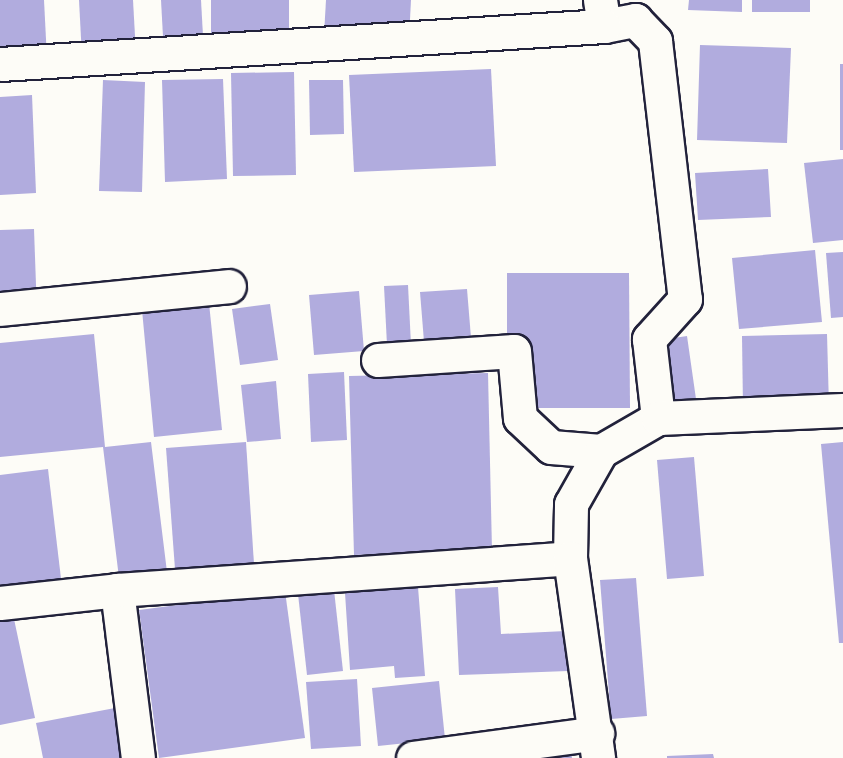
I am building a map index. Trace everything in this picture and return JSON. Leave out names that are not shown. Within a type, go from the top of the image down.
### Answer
[{"type":"street","points":[[0,64],[602,13],[635,20],[655,41],[685,299],[649,339],[658,418]]},
{"type":"street","points":[[0,309],[229,286]]},
{"type":"street","points":[[378,360],[514,351],[520,418],[551,447],[601,452]]},
{"type":"street","points":[[413,758],[597,745],[570,558],[571,504],[601,452],[658,418],[843,410]]},
{"type":"street","points":[[0,603],[117,590],[570,558]]},
{"type":"street","points":[[117,590],[138,758]]},
{"type":"building","points":[[0,0],[44,0],[47,59],[0,62]]},
{"type":"building","points":[[79,0],[133,0],[136,54],[82,57]]},
{"type":"building","points":[[161,0],[201,0],[204,54],[164,55]]},
{"type":"building","points":[[211,0],[289,0],[289,47],[211,46]]},
{"type":"building","points":[[326,0],[411,0],[408,57],[323,52]]},
{"type":"building","points":[[689,0],[742,0],[742,12],[688,10]]},
{"type":"building","points":[[752,0],[810,0],[810,12],[752,12]]},
{"type":"building","points":[[700,45],[791,48],[787,143],[697,140]]},
{"type":"building","points":[[840,64],[843,64],[843,150],[840,150]]},
{"type":"building","points":[[491,69],[496,166],[354,172],[349,75]]},
{"type":"building","points":[[294,72],[296,175],[233,176],[231,73]]},
{"type":"building","points":[[223,79],[227,179],[165,182],[162,80]]},
{"type":"building","points":[[103,80],[145,82],[142,192],[99,191]]},
{"type":"building","points":[[309,80],[343,80],[344,134],[310,135]]},
{"type":"building","points":[[32,95],[36,193],[0,195],[0,97]]},
{"type":"building","points":[[843,159],[843,240],[813,243],[804,163]]},
{"type":"building","points":[[768,169],[771,217],[698,220],[695,173]]},
{"type":"building","points":[[34,229],[37,313],[0,315],[0,230]]},
{"type":"building","points":[[815,250],[822,322],[739,329],[732,258]]},
{"type":"building","points":[[843,252],[843,317],[831,318],[826,253]]},
{"type":"building","points":[[507,273],[629,273],[630,408],[507,408]]},
{"type":"building","points":[[408,285],[411,345],[387,345],[384,286]]},
{"type":"building","points":[[467,289],[472,350],[425,354],[420,292]]},
{"type":"building","points":[[359,291],[364,351],[314,355],[309,295]]},
{"type":"building","points":[[209,303],[222,430],[154,437],[142,310]]},
{"type":"building","points":[[270,304],[278,360],[240,365],[232,309]]},
{"type":"building","points":[[94,334],[105,447],[151,442],[167,572],[119,578],[103,447],[0,457],[0,343]]},
{"type":"building","points":[[827,334],[829,407],[743,408],[742,336]]},
{"type":"building","points":[[687,336],[697,406],[671,409],[661,340]]},
{"type":"building","points":[[344,372],[347,440],[311,442],[308,374]]},
{"type":"building","points":[[488,373],[492,551],[354,555],[349,376]]},
{"type":"building","points":[[276,381],[281,439],[247,442],[241,385]]},
{"type":"building","points":[[246,442],[254,564],[175,569],[166,448]]},
{"type":"building","points":[[843,442],[843,643],[839,643],[821,444]]},
{"type":"building","points":[[694,457],[704,576],[667,579],[657,460]]},
{"type":"building","points":[[48,469],[62,587],[0,594],[0,475]]},
{"type":"building","points":[[636,578],[647,716],[611,719],[600,580]]},
{"type":"building","points":[[418,587],[425,676],[395,678],[394,666],[350,670],[345,593]]},
{"type":"building","points":[[498,587],[501,634],[566,631],[568,671],[459,675],[455,589]]},
{"type":"building","points":[[334,590],[343,671],[307,675],[298,594]]},
{"type":"building","points":[[285,591],[305,738],[159,758],[139,610]]},
{"type":"building","points":[[14,619],[35,718],[0,725],[0,622]]},
{"type":"building","points":[[357,679],[361,746],[311,749],[306,682]]},
{"type":"building","points":[[439,681],[445,739],[378,746],[372,688]]},
{"type":"building","points":[[115,708],[125,758],[43,758],[36,723]]},
{"type":"building","points":[[571,753],[572,758],[538,758],[537,756]]},
{"type":"building","points":[[713,754],[714,758],[667,758],[667,756]]}]
